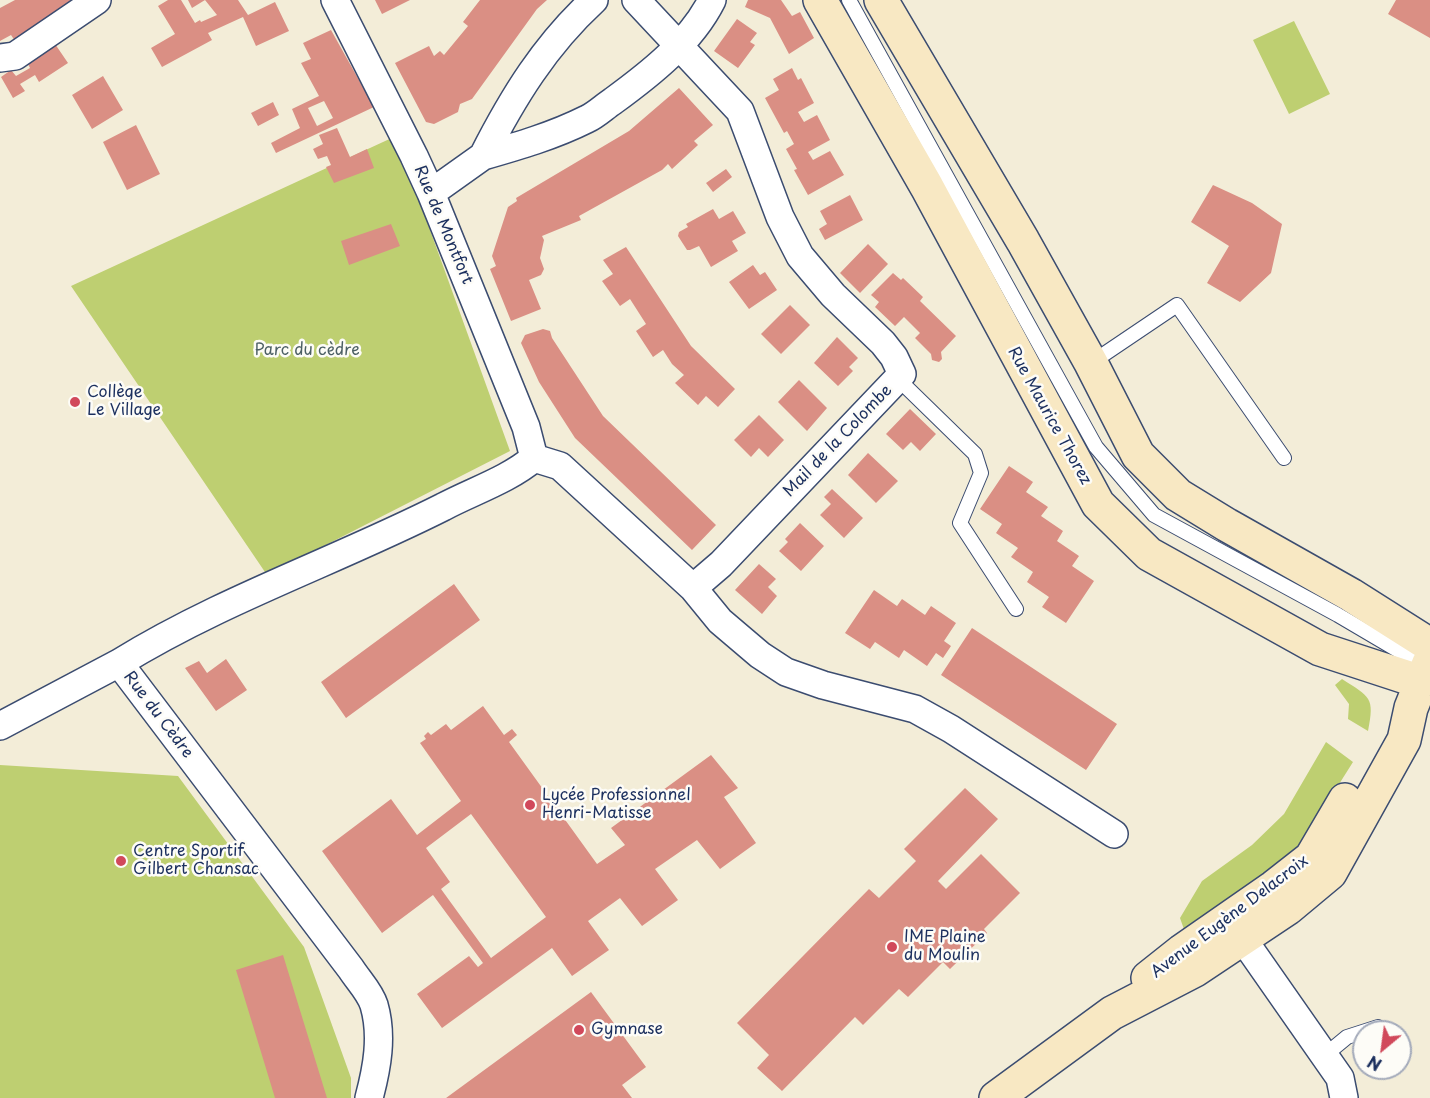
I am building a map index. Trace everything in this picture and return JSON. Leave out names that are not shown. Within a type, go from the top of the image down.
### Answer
[{"type":"main road","name":"Rue Maurice Thorez","points":[[820,0],[927,187],[1098,504],[1149,554],[1320,649],[1426,674]]},
{"type":"main road","points":[[881,0],[1023,241],[1091,363],[1138,455],[1178,495],[1351,595],[1426,674]]},
{"type":"main road","name":"Avenue Eugène Delacroix","points":[[996,1098],[1112,1013],[1195,970],[1236,929],[1288,908],[1330,873],[1404,740],[1426,674]]},
{"type":"street","points":[[0,58],[15,56],[97,0]]},
{"type":"street","name":"Rue de Montfort","points":[[335,0],[431,193],[526,427],[534,458]]},
{"type":"street","points":[[483,156],[510,104],[551,44],[594,0]]},
{"type":"street","name":"Mail de la Colombe","points":[[636,0],[740,111],[780,217],[800,256],[833,296],[888,350],[902,374],[721,564],[693,588]]},
{"type":"street","points":[[431,193],[483,156],[533,142],[588,119],[631,88],[679,45],[692,32],[711,0]]},
{"type":"street","points":[[534,458],[560,466],[693,588],[720,621],[760,655],[786,672],[823,685],[915,709],[951,729],[1114,834]]},
{"type":"street","name":"Rue du Cèdre","points":[[369,1098],[375,1076],[379,1036],[374,1003],[351,969],[119,663],[204,616],[519,471],[534,458]]},
{"type":"street","points":[[0,726],[119,663]]},
{"type":"street","points":[[1236,929],[1340,1078],[1344,1098]]},
{"type":"lane","points":[[849,0],[1096,447],[1154,515],[1338,615],[1426,674]]},
{"type":"lane","points":[[1091,363],[1177,305],[1284,458]]},
{"type":"lane","points":[[897,378],[975,454],[981,473],[960,523],[1016,609]]},
{"type":"lane","points":[[1324,1056],[1352,1035]]},
{"type":"green space","points":[[1294,21],[1330,94],[1289,114],[1253,40]]},
{"type":"green space","name":"Parc du cèdre","points":[[396,136],[510,451],[267,575],[71,286]]},
{"type":"green space","points":[[1342,679],[1368,699],[1371,711],[1368,731],[1348,719],[1349,704],[1335,685]]},
{"type":"green space","points":[[1326,742],[1353,762],[1293,857],[1186,935],[1180,918],[1202,881],[1252,845],[1284,814]]},
{"type":"green space","name":"Centre Sportif Gilbert Chansac","points":[[0,765],[178,776],[304,947],[351,1078],[351,1098],[0,1098]]},
{"type":"building","points":[[15,0],[79,0],[60,14],[58,10],[35,25],[38,29],[15,41],[11,35],[0,41],[0,8]]},
{"type":"building","points":[[168,0],[181,0],[195,23],[217,15],[205,0],[238,0],[248,15],[275,2],[289,31],[256,46],[243,17],[208,33],[212,40],[162,67],[151,48],[175,34],[158,6]]},
{"type":"building","points":[[188,0],[205,0],[192,8]]},
{"type":"building","points":[[375,0],[410,0],[382,14]]},
{"type":"building","points":[[480,0],[547,0],[537,9],[472,99],[460,104],[458,112],[434,124],[426,122],[395,63],[429,46],[434,56],[440,51],[444,55],[468,26],[463,22]]},
{"type":"building","points":[[748,0],[781,0],[792,16],[800,12],[814,38],[789,54],[770,18],[745,7]]},
{"type":"building","points":[[1396,0],[1430,0],[1430,38],[1388,14]]},
{"type":"building","points":[[737,19],[757,33],[750,42],[755,45],[738,68],[714,51]]},
{"type":"building","points":[[331,30],[374,107],[276,153],[271,143],[300,128],[292,109],[319,96],[301,63],[311,59],[303,43]],"holes":[[[324,101],[333,118],[317,126],[308,108]]]},
{"type":"building","points":[[53,41],[68,63],[39,82],[35,75],[20,84],[25,91],[13,98],[1,77],[11,70],[16,76],[30,68],[26,60]]},
{"type":"building","points":[[792,68],[798,80],[801,78],[814,103],[798,112],[804,122],[817,115],[830,140],[808,152],[813,160],[830,151],[844,175],[808,195],[794,170],[797,169],[786,149],[794,144],[787,131],[784,133],[765,98],[779,90],[773,79]]},
{"type":"building","points":[[103,76],[123,110],[92,129],[72,95]]},
{"type":"building","points":[[679,88],[713,125],[694,141],[698,145],[672,169],[668,164],[662,170],[579,216],[581,220],[542,236],[544,240],[540,258],[544,269],[541,275],[529,280],[541,309],[511,321],[490,269],[496,266],[492,256],[508,207],[517,201],[516,198],[629,131]]},
{"type":"building","points":[[273,102],[279,115],[258,126],[251,113]]},
{"type":"building","points":[[136,125],[160,174],[127,190],[103,142]]},
{"type":"building","points":[[337,128],[350,157],[367,149],[374,168],[334,183],[326,167],[331,165],[327,156],[318,159],[313,149],[323,144],[319,135]]},
{"type":"building","points":[[726,169],[732,177],[713,192],[706,183]]},
{"type":"building","points":[[1213,185],[1252,203],[1282,224],[1271,273],[1240,302],[1207,283],[1229,246],[1191,222]]},
{"type":"building","points":[[850,195],[863,220],[825,240],[819,229],[827,224],[820,211]]},
{"type":"building","points":[[713,209],[719,219],[733,211],[746,233],[732,241],[738,251],[711,267],[699,246],[687,250],[678,236],[679,232],[688,227],[686,224]]},
{"type":"building","points":[[391,224],[400,246],[349,265],[341,241]]},
{"type":"building","points":[[868,244],[888,264],[860,293],[840,273]]},
{"type":"building","points":[[626,247],[691,346],[735,389],[718,407],[706,396],[698,405],[675,383],[684,375],[672,364],[663,350],[653,357],[636,331],[646,324],[630,299],[620,306],[602,281],[613,274],[603,260]]},
{"type":"building","points":[[753,265],[760,275],[765,272],[777,290],[749,309],[729,282]]},
{"type":"building","points":[[893,273],[901,280],[903,278],[923,297],[920,301],[956,336],[941,352],[942,359],[939,362],[932,360],[931,354],[915,338],[920,333],[904,317],[895,326],[875,307],[879,302],[871,295]]},
{"type":"building","points":[[790,305],[810,325],[781,354],[761,334]]},
{"type":"building","points":[[543,329],[550,331],[552,338],[603,416],[716,525],[692,550],[575,438],[539,382],[521,343],[525,335]]},
{"type":"building","points":[[837,337],[858,358],[849,367],[853,371],[838,386],[814,363]]},
{"type":"building","points":[[799,380],[827,408],[807,431],[778,402]]},
{"type":"building","points":[[910,409],[936,434],[920,451],[911,442],[903,450],[886,434]]},
{"type":"building","points":[[759,415],[784,440],[768,457],[759,448],[751,457],[734,440]]},
{"type":"building","points":[[868,453],[898,481],[876,503],[848,475]]},
{"type":"building","points":[[1009,466],[1033,482],[1026,492],[1048,507],[1041,516],[1063,531],[1057,541],[1079,556],[1072,566],[1094,581],[1066,623],[1042,607],[1049,597],[1027,582],[1033,572],[1011,557],[1018,548],[996,533],[1002,524],[980,509]]},
{"type":"building","points":[[832,489],[863,518],[844,538],[820,515],[831,504],[824,497]]},
{"type":"building","points":[[800,523],[824,546],[801,571],[779,551],[788,542],[785,539]]},
{"type":"building","points":[[759,564],[776,579],[768,587],[777,596],[762,614],[735,590]]},
{"type":"building","points":[[454,584],[480,620],[346,718],[321,682]]},
{"type":"building","points":[[874,590],[897,606],[902,599],[925,615],[931,606],[956,623],[944,641],[951,646],[943,658],[936,653],[927,666],[904,650],[899,658],[875,642],[870,649],[845,633]]},
{"type":"building","points":[[972,628],[1117,724],[1086,770],[941,675]]},
{"type":"building","points":[[226,659],[247,690],[216,711],[185,668],[199,661],[207,673]]},
{"type":"building","points":[[483,706],[504,735],[512,729],[517,735],[509,742],[597,864],[625,845],[611,828],[711,755],[738,788],[724,797],[756,843],[720,869],[697,840],[655,869],[678,900],[642,926],[620,898],[588,921],[609,950],[572,976],[552,948],[442,1028],[417,994],[469,956],[478,967],[483,963],[433,895],[382,933],[322,851],[391,799],[417,835],[461,801],[420,743],[426,739],[424,736],[428,732],[431,735],[446,724],[451,730]],"holes":[[[471,814],[546,917],[491,958],[441,889],[450,882],[426,848]]]},
{"type":"building","name":"IME Plaine du Moulin","points":[[965,788],[998,819],[938,881],[946,889],[981,854],[1020,893],[984,929],[987,933],[950,969],[943,962],[908,997],[899,989],[863,1025],[855,1017],[782,1091],[757,1068],[769,1055],[737,1023],[869,889],[879,898],[916,861],[904,849]]},
{"type":"building","points":[[283,955],[327,1098],[275,1098],[236,970]]},
{"type":"building","name":"Gymnase","points":[[591,992],[646,1067],[622,1085],[632,1098],[446,1098]]},
{"type":"place","name":"Collège Le Village","points":[[75,402]]},
{"type":"place","name":"Lycée Professionnel Henri-Matisse","points":[[530,805]]},
{"type":"place","name":"Centre Sportif Gilbert Chansac","points":[[121,861]]},
{"type":"place","name":"IME Plaine du Moulin","points":[[892,947]]},
{"type":"place","name":"Gymnase","points":[[579,1030]]}]
